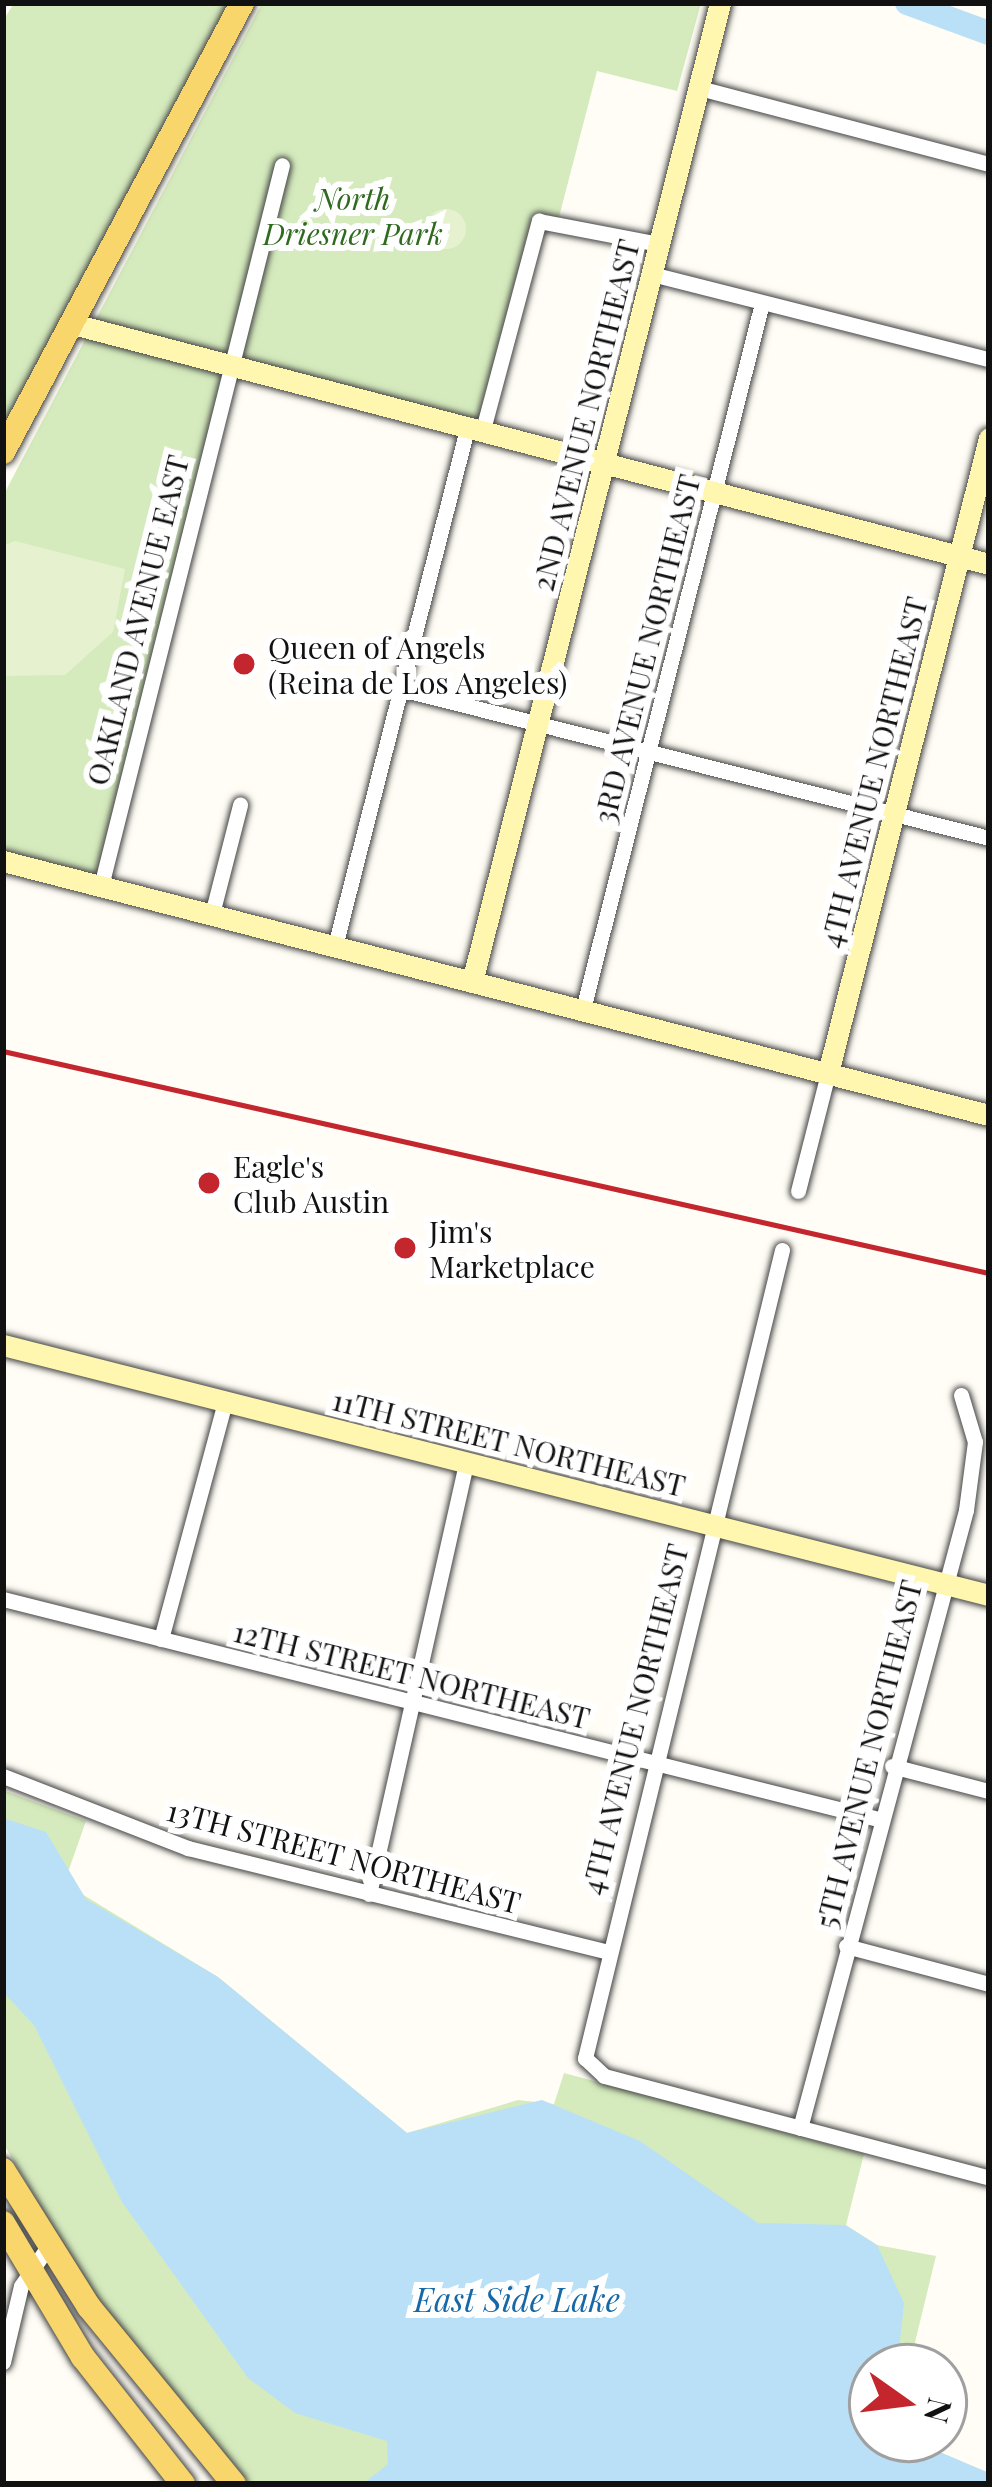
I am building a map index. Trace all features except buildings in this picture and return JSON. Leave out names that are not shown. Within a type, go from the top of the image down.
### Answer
[{"type":"main road","points":[[3,452],[242,3]]},
{"type":"main road","points":[[3,2170],[47,2248],[228,2481]]},
{"type":"main road","points":[[3,2223],[29,2272],[183,2484]]},
{"type":"street","name":"2ND AVENUE NORTHEAST","points":[[472,982],[720,3]]},
{"type":"street","points":[[698,88],[989,164]]},
{"type":"street","name":"OAKLAND AVENUE EAST","points":[[101,886],[282,165]]},
{"type":"street","points":[[335,946],[474,431],[547,214],[659,244]]},
{"type":"street","points":[[652,274],[989,359]]},
{"type":"street","name":"3RD AVENUE NORTHEAST","points":[[583,1009],[761,303]]},
{"type":"street","points":[[73,324],[989,564]]},
{"type":"street","name":"4TH AVENUE NORTHEAST","points":[[798,1191],[989,438]]},
{"type":"street","points":[[401,689],[989,838]]},
{"type":"street","points":[[212,914],[240,805]]},
{"type":"street","points":[[3,861],[989,1115]]},
{"type":"street","name":"4TH AVENUE NORTHEAST","points":[[782,1250],[608,1952],[586,2064],[800,2128]]},
{"type":"street","name":"11TH STREET NORTHEAST","points":[[8,1347],[989,1595]]},
{"type":"street","name":"5TH AVENUE NORTHEAST","points":[[800,2128],[975,1442],[961,1395]]},
{"type":"street","points":[[161,1639],[225,1401]]},
{"type":"street","points":[[369,1894],[466,1462]]},
{"type":"street","name":"12TH STREET NORTHEAST","points":[[3,1599],[878,1819]]},
{"type":"street","points":[[892,1766],[989,1790]]},
{"type":"street","name":"13TH STREET NORTHEAST","points":[[3,1776],[188,1848],[608,1952]]},
{"type":"street","points":[[846,1946],[989,1984]]},
{"type":"street","points":[[800,2128],[989,2178]]},
{"type":"street","points":[[3,2362],[29,2272],[47,2248]]},
{"type":"green space","points":[[14,3],[234,3],[3,437],[3,21]]},
{"type":"green space","name":"North Driesner Park","points":[[262,3],[701,3],[677,91],[597,71],[559,217],[539,221],[482,433],[231,369],[101,886],[3,861],[3,496]]},
{"type":"green space","points":[[446,209],[460,215],[466,229],[460,243],[446,249],[432,243],[426,229],[432,215]]},
{"type":"green space","points":[[15,541],[125,569],[113,632],[65,675],[3,676],[3,546]]},
{"type":"green space","name":"East Side Lake","points":[[3,1790],[86,1821],[67,1875],[77,1891],[218,1977],[407,2133],[518,2100],[554,2104],[564,2073],[864,2154],[846,2225],[877,2245],[936,2256],[915,2343],[848,2343],[848,2463],[965,2463],[989,2473],[989,2484],[250,2484],[90,2290],[3,2143]]},
{"type":"water","name":"East Side Lake","points":[[3,1818],[46,1832],[86,1899],[218,1977],[407,2133],[542,2100],[640,2141],[758,2223],[845,2225],[877,2245],[904,2303],[900,2343],[848,2343],[848,2463],[965,2463],[989,2473],[989,2484],[363,2484],[388,2464],[387,2441],[295,2413],[248,2378],[122,2202],[34,2025],[3,1992]]},
{"type":"waterway","points":[[907,3],[989,33]]},
{"type":"railway","points":[[3,1051],[989,1273]]},
{"type":"place","name":"Queen of Angels (Reina de Los Angeles)","points":[[244,664]]},
{"type":"place","name":"Eagle's Club Austin","points":[[209,1183]]},
{"type":"place","name":"Jim's Marketplace","points":[[405,1248]]}]
